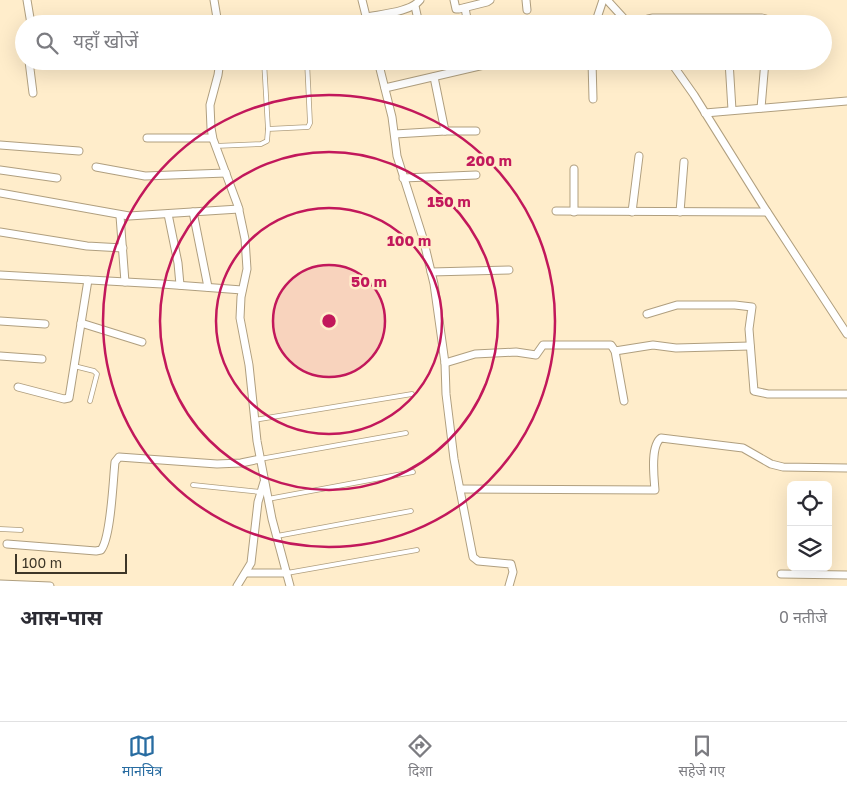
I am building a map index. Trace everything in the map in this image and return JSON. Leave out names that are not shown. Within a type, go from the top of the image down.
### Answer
[{"type":"street","points":[[27,0],[29,15]]},
{"type":"street","points":[[214,0],[216,15]]},
{"type":"street","points":[[362,0],[366,15]]},
{"type":"street","points":[[454,0],[456,8],[465,8],[490,0]]},
{"type":"street","points":[[526,0],[527,10]]},
{"type":"street","points":[[600,15],[609,1],[621,15]]},
{"type":"street","points":[[382,15],[417,3]]},
{"type":"street","points":[[465,8],[466,15]]},
{"type":"street","points":[[30,70],[33,93]]},
{"type":"street","points":[[218,70],[210,116],[212,138],[239,209],[247,256],[247,270],[242,290],[240,318],[249,365],[260,459],[290,586]]},
{"type":"street","points":[[380,70],[392,117],[397,156],[423,238],[431,272],[439,314],[454,459],[475,560],[512,564],[513,572],[509,586]]},
{"type":"street","points":[[385,88],[458,70]]},
{"type":"street","points":[[592,70],[593,99]]},
{"type":"street","points":[[676,70],[847,334]]},
{"type":"street","points":[[730,70],[732,110]]},
{"type":"street","points":[[761,108],[764,70]]},
{"type":"street","points":[[434,77],[445,131]]},
{"type":"street","points":[[705,113],[847,101]]},
{"type":"street","points":[[395,134],[476,131]]},
{"type":"street","points":[[147,138],[212,138]]},
{"type":"street","points":[[0,145],[79,150]]},
{"type":"street","points":[[632,212],[640,156]]},
{"type":"street","points":[[680,212],[684,162]]},
{"type":"street","points":[[96,167],[145,176],[226,173]]},
{"type":"street","points":[[574,169],[574,212]]},
{"type":"street","points":[[0,170],[57,178]]},
{"type":"street","points":[[403,178],[476,175]]},
{"type":"street","points":[[0,193],[82,207],[120,216],[239,209]]},
{"type":"street","points":[[193,212],[208,287]]},
{"type":"street","points":[[556,212],[767,212]]},
{"type":"street","points":[[168,214],[178,264],[180,285]]},
{"type":"street","points":[[120,216],[125,282]]},
{"type":"street","points":[[0,232],[87,246],[123,248]]},
{"type":"street","points":[[431,272],[509,270]]},
{"type":"street","points":[[0,276],[242,290]]},
{"type":"street","points":[[18,386],[67,399],[70,395],[88,280]]},
{"type":"street","points":[[647,314],[677,305],[750,306],[752,309],[750,346],[753,390],[756,393],[847,394]]},
{"type":"street","points":[[0,321],[45,324]]},
{"type":"street","points":[[81,323],[142,342]]},
{"type":"street","points":[[445,363],[475,354],[516,352],[536,355],[543,345],[605,344],[614,347],[624,401]]},
{"type":"street","points":[[615,351],[653,344],[676,348],[750,346]]},
{"type":"street","points":[[0,356],[42,359]]},
{"type":"street","points":[[460,489],[655,490],[654,450],[657,441],[661,438],[744,448],[770,464],[783,467],[847,468]]},
{"type":"street","points":[[6,544],[101,550],[104,546],[110,514],[115,462],[119,457],[223,464],[242,463],[260,459]]},
{"type":"street","points":[[238,586],[251,563],[260,492],[264,480]]},
{"type":"street","points":[[246,573],[287,573]]},
{"type":"street","points":[[781,574],[847,575]]},
{"type":"street","points":[[0,584],[50,586]]},
{"type":"lane","points":[[215,146],[261,144],[267,141],[265,70]]},
{"type":"lane","points":[[268,129],[308,127],[310,123],[307,70]]},
{"type":"lane","points":[[74,366],[94,371],[97,374],[90,401]]},
{"type":"lane","points":[[254,420],[412,394]]},
{"type":"lane","points":[[260,459],[406,433]]},
{"type":"lane","points":[[268,499],[413,472]]},
{"type":"lane","points":[[193,485],[260,492]]},
{"type":"lane","points":[[277,536],[411,511]]},
{"type":"lane","points":[[0,529],[21,530]]},
{"type":"lane","points":[[287,573],[417,550]]}]
